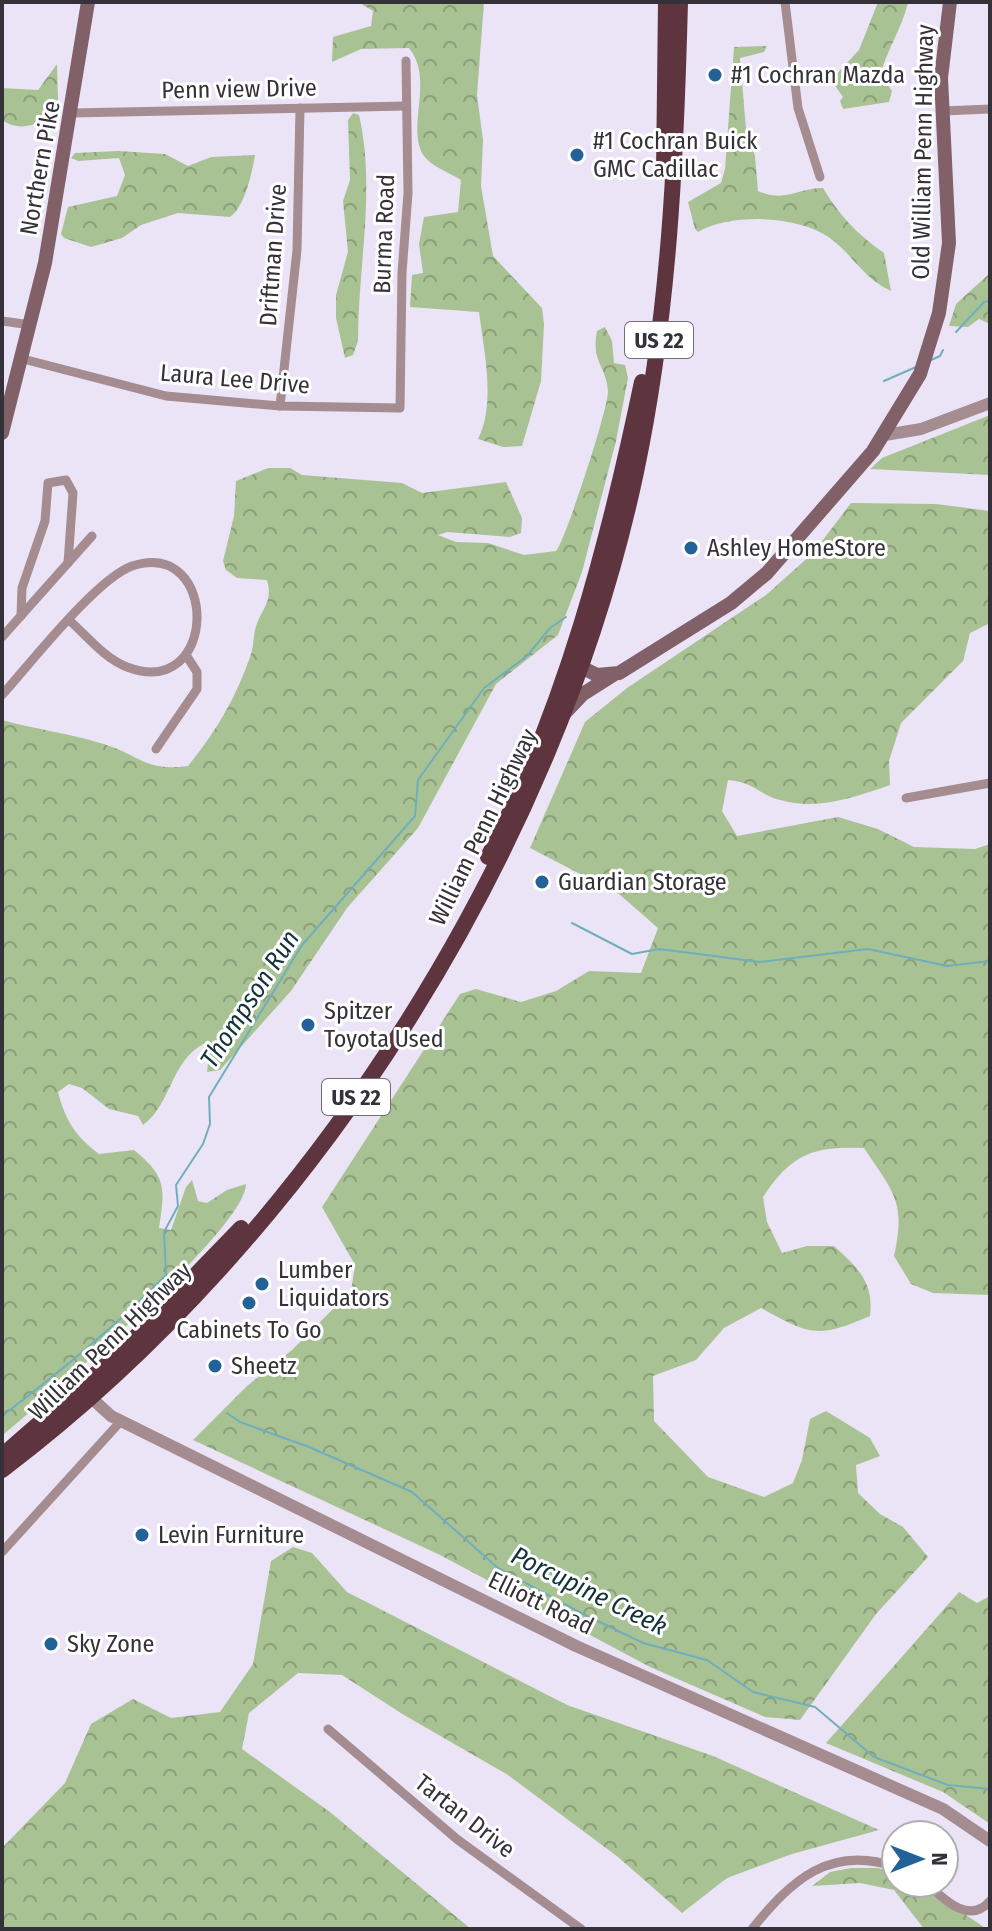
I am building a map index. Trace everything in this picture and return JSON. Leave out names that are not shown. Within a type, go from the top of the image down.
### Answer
[{"type":"highway","name":"William Penn Highway","points":[[2,1470],[217,1271],[302,1171],[352,1103],[422,996],[503,850],[564,714],[647,359],[663,202],[666,2]]},
{"type":"highway","name":"William Penn Highway","points":[[2,1456],[86,1393],[251,1216],[320,1131],[368,1062],[434,956],[491,850],[577,664],[620,538],[650,401],[671,236],[680,2]]},
{"type":"main road","name":"Northern Pike","points":[[2,433],[31,325],[72,113],[88,2]]},
{"type":"main road","name":"Old William Penn Highway","points":[[564,714],[583,694],[731,603],[756,583],[885,435],[920,374],[946,279],[949,243],[943,45],[950,2]]},
{"type":"main road","name":"Old William Penn Highway","points":[[577,664],[607,668],[639,657]]},
{"type":"main road","points":[[577,664],[602,676],[614,675]]},
{"type":"street","points":[[785,2],[798,108],[820,177]]},
{"type":"street","name":"Burma Road","points":[[400,408],[402,273],[408,193],[406,61]]},
{"type":"street","name":"Penn view Drive","points":[[72,113],[406,106]]},
{"type":"street","name":"Driftman Drive","points":[[280,406],[297,250],[300,108]]},
{"type":"street","points":[[943,111],[990,109]]},
{"type":"street","points":[[2,321],[31,325]]},
{"type":"street","name":"Laura Lee Drive","points":[[23,359],[166,396],[280,406],[400,408]]},
{"type":"street","points":[[885,435],[921,429],[990,403]]},
{"type":"street","points":[[21,616],[22,588],[45,521],[48,483],[66,480],[73,493],[68,563]]},
{"type":"street","points":[[2,637],[92,536]]},
{"type":"street","points":[[2,695],[70,621],[117,574],[142,564],[164,566],[186,580],[198,603],[198,629],[186,655],[158,670],[128,668],[110,657],[70,621]]},
{"type":"street","points":[[156,749],[197,689],[197,672],[186,655]]},
{"type":"street","points":[[906,798],[990,783]]},
{"type":"street","name":"Elliott Road","points":[[86,1393],[102,1411],[121,1421],[576,1646],[943,1809],[990,1841]]},
{"type":"street","points":[[2,1552],[121,1421]]},
{"type":"street","name":"Tartan Drive","points":[[328,1729],[458,1840],[581,1929]]},
{"type":"street","points":[[752,1929],[781,1893],[819,1868],[862,1861],[880,1864]]},
{"type":"street","points":[[948,1899],[965,1911],[986,1906],[990,1901]]},
{"type":"green space","points":[[358,2],[484,2],[477,95],[483,140],[481,186],[493,256],[542,308],[544,324],[541,381],[522,446],[503,447],[478,439],[488,394],[479,312],[410,307],[412,275],[423,273],[419,244],[424,217],[458,212],[461,180],[427,160],[419,145],[420,74],[409,48],[361,49],[332,62],[333,37],[371,26],[373,11]]},
{"type":"green space","points":[[878,2],[908,2],[881,75],[892,91],[889,102],[843,109],[840,101],[843,97],[831,80],[859,50]]},
{"type":"green space","points":[[767,46],[764,52],[740,58],[746,129],[755,156],[758,191],[776,196],[823,188],[850,224],[884,253],[891,291],[873,280],[830,238],[801,225],[746,219],[698,232],[695,229],[688,202],[721,183],[725,169],[734,47]]},
{"type":"green space","points":[[57,64],[58,99],[48,119],[25,126],[2,120],[2,88],[38,90]]},
{"type":"green space","points":[[353,113],[359,115],[364,143],[366,199],[358,341],[353,355],[345,358],[336,318],[336,295],[348,252],[343,201],[350,180],[348,120]]},
{"type":"green space","points":[[118,151],[165,154],[188,166],[211,157],[255,155],[244,197],[230,217],[178,213],[141,225],[122,238],[91,247],[64,238],[61,234],[68,207],[117,196],[125,175],[119,158],[78,161],[71,158],[75,153]]},
{"type":"green space","points":[[990,273],[990,324],[979,319],[968,327],[949,326],[956,304]]},
{"type":"green space","points":[[605,327],[612,341],[614,363],[625,365],[628,378],[616,441],[582,572],[558,635],[496,684],[418,828],[347,908],[291,991],[220,1070],[207,1072],[209,1055],[205,1043],[193,1051],[178,1071],[160,1106],[143,1125],[138,1116],[109,1109],[82,1088],[69,1084],[58,1092],[72,1127],[91,1148],[99,1154],[134,1150],[153,1168],[162,1193],[159,1228],[171,1230],[186,1187],[192,1180],[198,1201],[207,1203],[227,1190],[246,1184],[237,1206],[180,1274],[98,1352],[2,1436],[2,720],[100,743],[151,764],[188,766],[216,728],[238,687],[251,653],[256,626],[268,599],[267,580],[237,578],[226,570],[223,561],[234,516],[236,481],[268,468],[290,468],[302,475],[402,483],[422,493],[506,482],[522,518],[521,533],[510,537],[447,532],[438,535],[456,542],[488,543],[524,555],[556,551],[577,499],[606,402],[607,382],[596,350],[597,331]]},
{"type":"green space","points":[[990,415],[990,475],[870,469],[882,458]]},
{"type":"green space","points":[[851,503],[936,504],[990,511],[990,623],[970,633],[963,661],[901,723],[889,761],[890,785],[836,801],[808,804],[780,800],[745,783],[728,780],[722,811],[737,836],[838,817],[878,829],[914,847],[975,849],[990,844],[990,1295],[933,1293],[911,1284],[894,1256],[899,1223],[895,1199],[864,1148],[818,1151],[784,1170],[763,1197],[767,1222],[782,1253],[807,1246],[834,1246],[850,1261],[867,1285],[870,1316],[838,1328],[814,1331],[791,1324],[761,1308],[724,1328],[696,1360],[653,1376],[654,1421],[708,1477],[764,1497],[793,1483],[802,1460],[810,1419],[826,1411],[870,1438],[880,1456],[856,1465],[858,1493],[880,1514],[903,1527],[928,1557],[876,1614],[800,1720],[765,1717],[650,1667],[440,1555],[193,1440],[247,1386],[292,1350],[351,1291],[355,1265],[322,1207],[460,994],[476,989],[521,1002],[556,991],[589,971],[641,973],[658,928],[619,894],[530,848],[585,722],[627,688],[766,595],[813,553]]},
{"type":"green space","points":[[293,1547],[312,1553],[347,1592],[567,1705],[713,1756],[879,1830],[792,1854],[727,1878],[682,1913],[618,1857],[508,1775],[342,1675],[298,1673],[249,1713],[242,1749],[330,1812],[471,1929],[2,1929],[2,1848],[65,1783],[91,1724],[133,1699],[171,1718],[220,1712],[253,1664],[271,1561]]},
{"type":"green space","points":[[959,1592],[977,1603],[990,1596],[990,1824],[943,1792],[826,1743]]},
{"type":"green space","points":[[851,1868],[880,1869],[880,1887],[860,1883],[812,1886],[830,1872]]},
{"type":"green space","points":[[901,1899],[940,1899],[986,1929],[924,1929]]},
{"type":"waterway","points":[[956,332],[984,302],[990,301]]},
{"type":"waterway","points":[[929,361],[940,356],[943,350]]},
{"type":"waterway","points":[[884,381],[916,367]]},
{"type":"waterway","name":"Thompson Run","points":[[2,1416],[87,1348],[166,1275],[164,1232],[178,1206],[176,1185],[203,1144],[210,1124],[209,1097],[302,945],[415,816],[418,780],[484,688],[527,656],[550,628],[566,617]]},
{"type":"waterway","points":[[572,923],[632,954],[659,949],[760,962],[868,949],[947,966],[990,961]]},
{"type":"waterway","name":"Porcupine Creek","points":[[227,1413],[240,1422],[309,1447],[412,1492],[498,1568],[583,1614],[643,1643],[707,1660],[753,1692],[815,1707],[874,1757],[948,1785],[990,1789]]},
{"type":"place","name":"#1 Cochran Mazda","points":[[715,75]]},
{"type":"place","name":"#1 Cochran Buick GMC Cadillac","points":[[577,155]]},
{"type":"place","name":"Ashley HomeStore","points":[[691,548]]},
{"type":"place","name":"Guardian Storage","points":[[542,882]]},
{"type":"place","name":"Spitzer Toyota Used","points":[[308,1025]]},
{"type":"place","name":"Lumber Liquidators","points":[[262,1284]]},
{"type":"place","name":"Cabinets To Go","points":[[249,1303]]},
{"type":"place","name":"Sheetz","points":[[215,1366]]},
{"type":"place","name":"Levin Furniture","points":[[142,1535]]},
{"type":"place","name":"Sky Zone","points":[[51,1644]]}]
